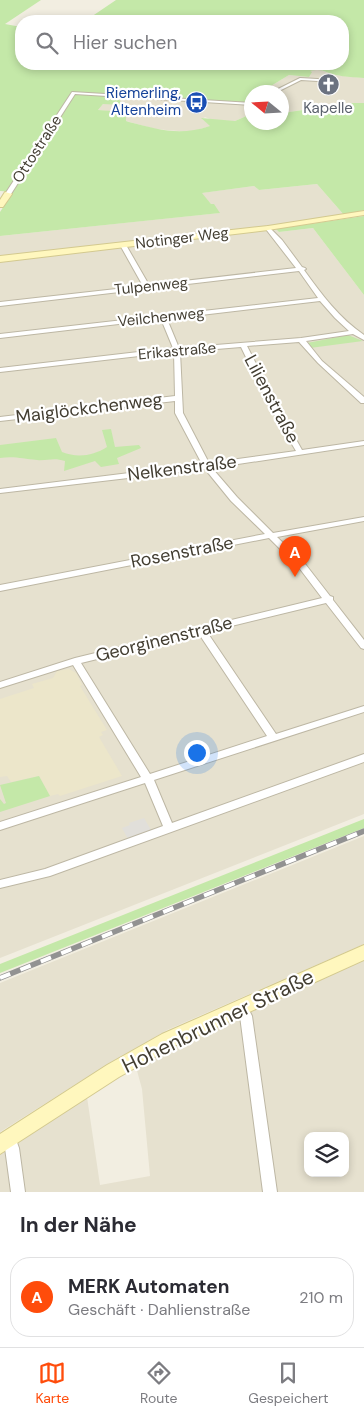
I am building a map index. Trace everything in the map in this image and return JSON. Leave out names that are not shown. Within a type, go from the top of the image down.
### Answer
[{"type":"street","points":[[288,85],[302,78],[335,81]]},
{"type":"street","name":"Ottostraße","points":[[0,205],[4,193],[74,93],[244,104]]},
{"type":"street","name":"Notinger Weg","points":[[0,259],[268,228],[364,213]]},
{"type":"street","points":[[268,228],[303,270],[336,317],[364,338]]},
{"type":"street","points":[[123,245],[147,287]]},
{"type":"street","name":"Tulpenweg","points":[[0,304],[303,270]]},
{"type":"street","name":"Veilchenweg","points":[[0,336],[322,299]]},
{"type":"street","points":[[163,317],[177,350],[179,413],[207,466],[234,499],[303,567],[330,599],[364,646]]},
{"type":"street","name":"Erikastraße","points":[[0,370],[177,350],[301,340],[354,332]]},
{"type":"street","points":[[301,340],[320,362],[364,401]]},
{"type":"street","name":"Lilienstraße","points":[[244,345],[274,409],[300,452]]},
{"type":"street","name":"Maiglöckchenweg","points":[[0,419],[179,398]]},
{"type":"street","name":"Nelkenstraße","points":[[0,491],[207,466],[364,443]]},
{"type":"street","name":"Rosenstraße","points":[[0,588],[271,535],[364,519]]},
{"type":"street","name":"Georginenstraße","points":[[0,685],[75,661],[330,599]]},
{"type":"street","points":[[201,630],[274,739]]},
{"type":"street","points":[[75,661],[148,779],[169,828]]},
{"type":"street","points":[[0,826],[364,709]]},
{"type":"street","points":[[0,884],[46,873],[364,758]]},
{"type":"street","name":"Hohenbrunner Straße","points":[[4,1141],[149,1050],[241,1006],[364,952]]},
{"type":"street","points":[[241,1006],[246,1016],[270,1192]]},
{"type":"street","points":[[4,1141],[12,1148],[18,1192]]},
{"type":"shaded area","points":[[321,70],[333,75],[364,78],[364,103],[289,112],[289,85],[273,85],[289,75],[309,77],[309,71]]},
{"type":"shaded area","points":[[128,95],[244,103],[244,117],[235,121],[215,121],[205,117],[202,119],[211,126],[190,132],[155,129],[126,121],[126,113],[98,110],[103,104],[122,104],[119,100]]},
{"type":"shaded area","points":[[317,184],[344,215],[269,226],[0,257],[0,236],[219,213],[201,193],[254,186],[259,190]]},
{"type":"shaded area","points":[[313,228],[364,295],[364,814],[0,958],[0,261],[262,230],[276,229],[279,232]]},
{"type":"shaded area","points":[[69,669],[76,673],[82,685],[80,686],[107,730],[101,732],[103,735],[99,737],[122,776],[60,796],[58,794],[50,796],[39,776],[11,782],[7,776],[0,777],[0,699],[34,688],[32,684],[53,678],[57,671]]},
{"type":"shaded area","points":[[144,818],[151,830],[128,839],[122,828],[130,825],[129,823]]},
{"type":"shaded area","points":[[364,836],[364,944],[167,1030],[0,1132],[0,983]]},
{"type":"shaded area","points":[[364,960],[364,1192],[0,1192],[0,1155],[87,1097],[100,1185],[150,1176],[142,1089],[136,1067],[190,1038]]},
{"type":"green space","points":[[0,0],[41,0],[18,15],[15,15],[15,17],[5,24],[15,26],[15,70],[315,70],[310,71],[312,72],[309,77],[289,75],[273,85],[244,85],[244,103],[128,95],[119,99],[122,105],[103,104],[98,110],[126,112],[126,121],[140,125],[170,131],[189,131],[210,126],[201,118],[235,121],[244,117],[244,130],[289,130],[289,112],[364,103],[364,210],[344,215],[317,184],[259,190],[254,186],[202,193],[211,204],[214,204],[220,213],[0,236],[0,212],[13,192],[0,191]]},
{"type":"green space","points":[[116,0],[364,0],[364,78],[339,76],[321,70],[349,70],[349,15],[94,15]]},
{"type":"green space","points":[[364,216],[364,295],[313,228],[279,232],[276,229]]},
{"type":"green space","points":[[348,335],[363,341],[310,348],[307,343]]},
{"type":"green space","points":[[111,429],[115,447],[139,445],[141,448],[117,458],[119,464],[101,467],[95,461],[64,471],[65,461],[61,460],[0,458],[0,445],[56,438],[62,452],[73,455],[91,454],[107,447],[102,430]]},
{"type":"green space","points":[[39,776],[50,796],[0,812],[0,799],[4,804],[6,803],[0,785]]},
{"type":"green space","points":[[364,819],[364,828],[0,973],[0,964]]},
{"type":"railway","points":[[0,978],[364,831]]},
{"type":"place","name":"Kapelle","points":[[328,85]]},
{"type":"place","name":"Riemerling, Altenheim","points":[[197,102]]},
{"type":"place","name":"MERK Automaten","points":[[295,577]]}]
